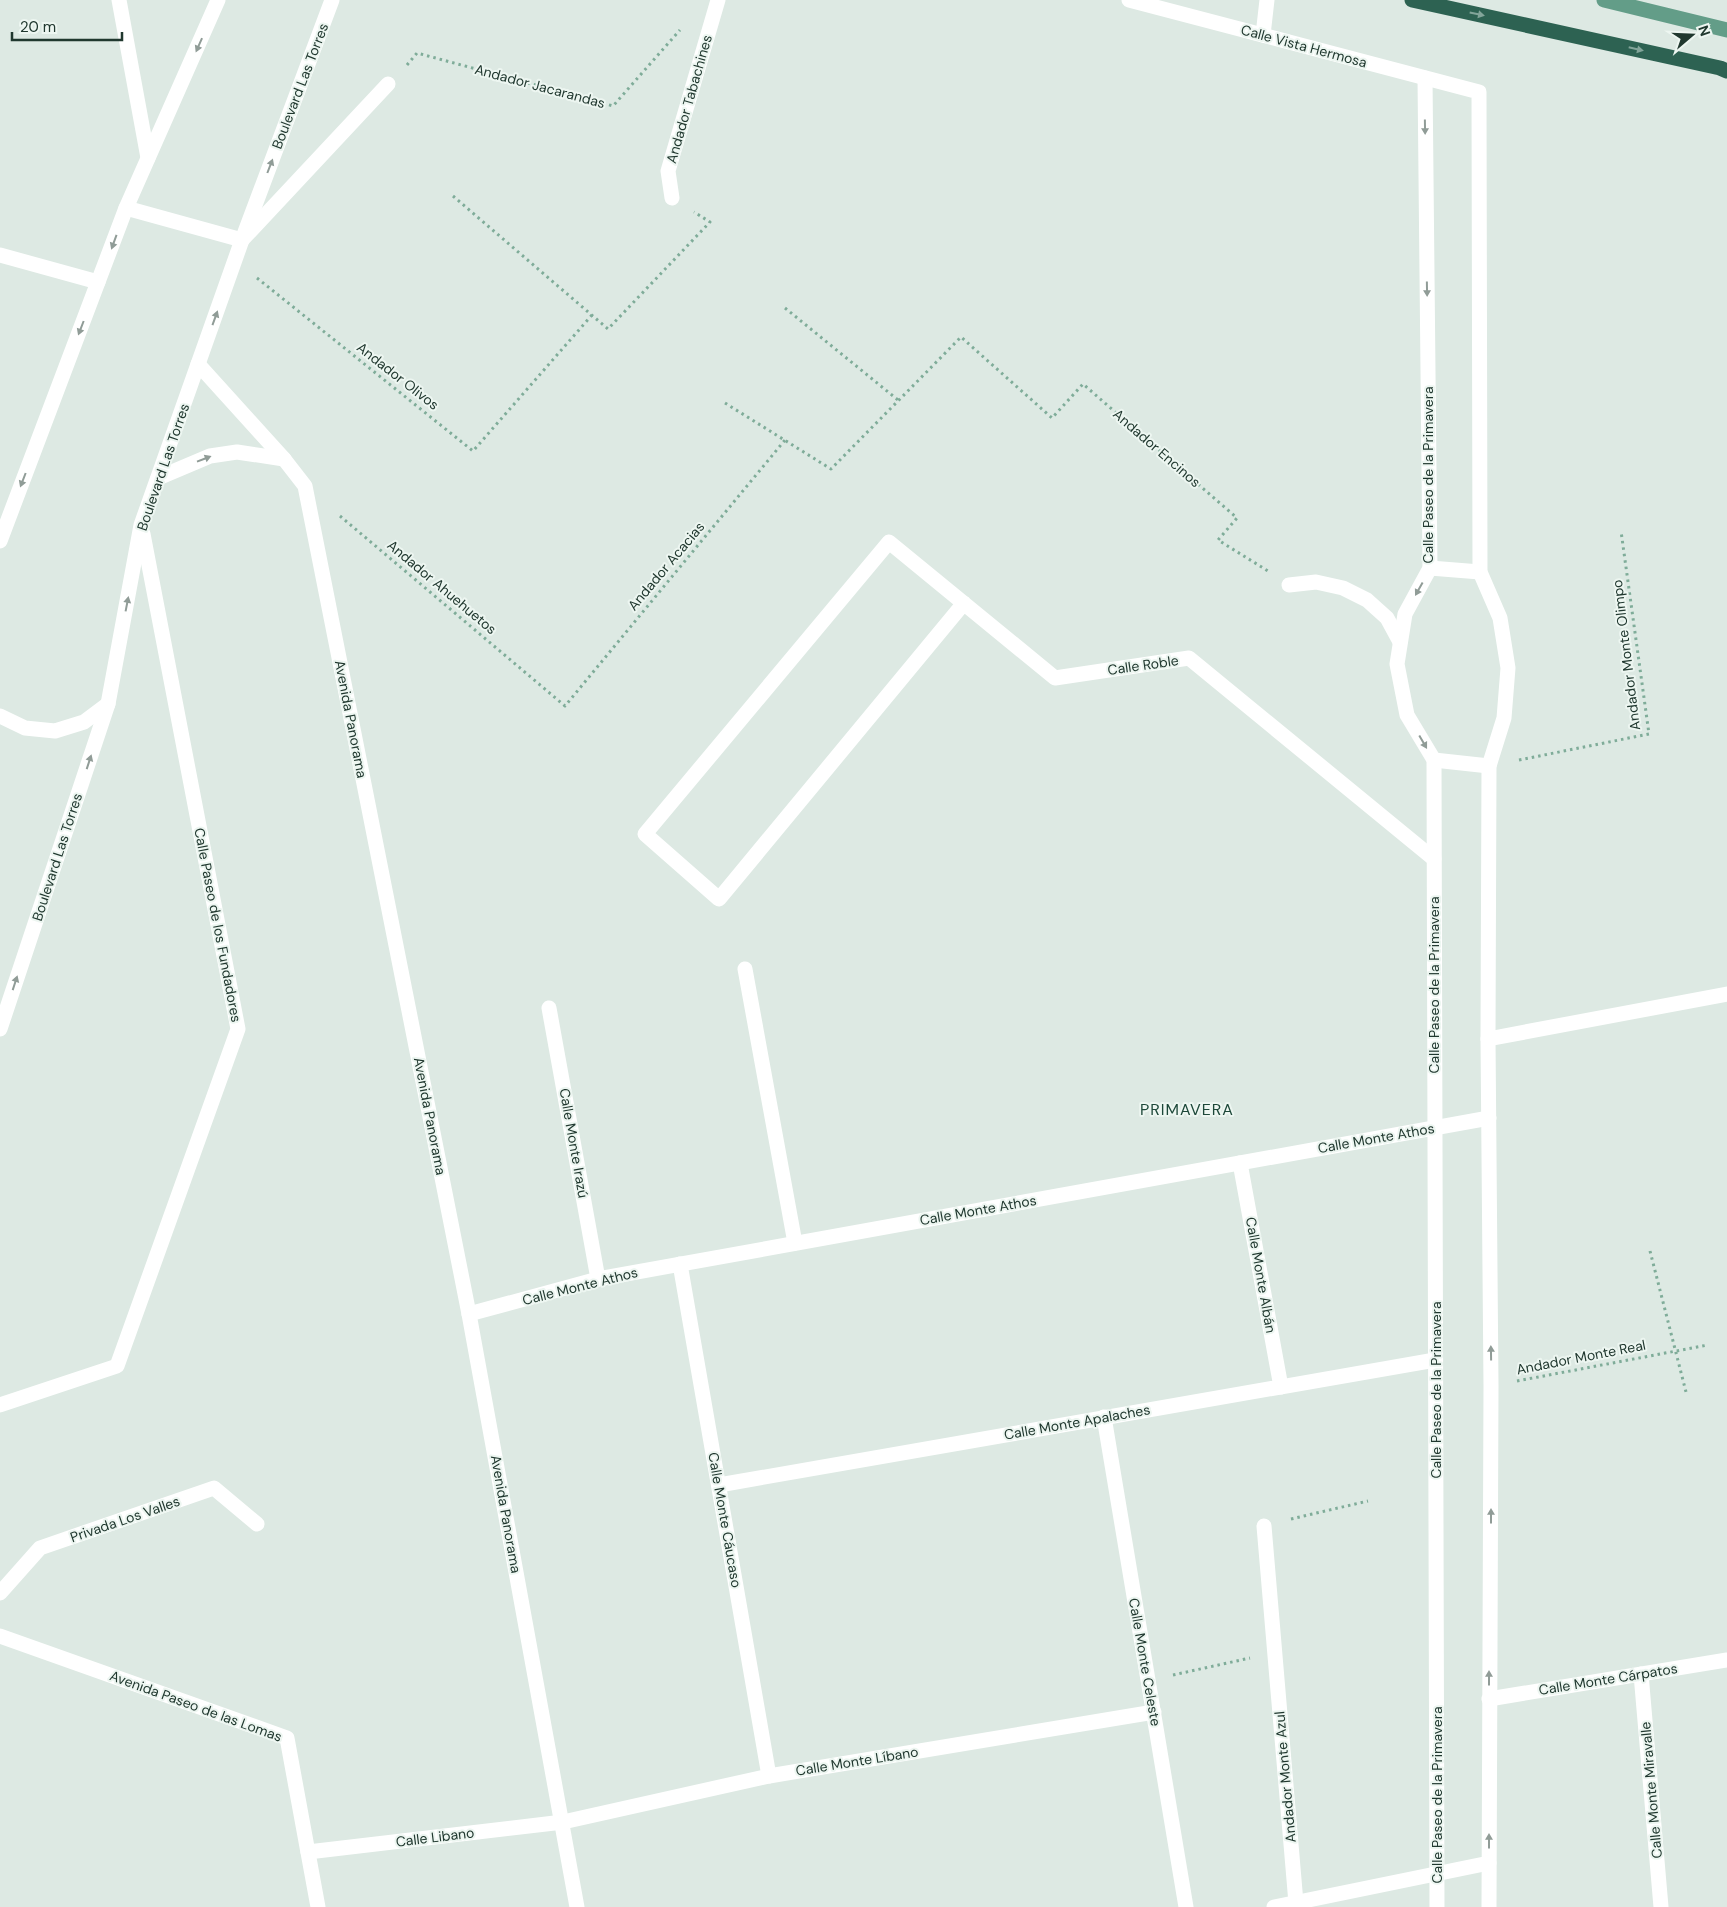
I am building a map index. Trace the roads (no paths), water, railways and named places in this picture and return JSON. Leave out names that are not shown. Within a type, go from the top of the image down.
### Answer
[{"type":"highway","points":[[1412,0],[1727,71]]},
{"type":"main road","points":[[1604,0],[1727,30]]},
{"type":"street","points":[[119,0],[148,158]]},
{"type":"street","points":[[0,541],[126,208],[218,0]]},
{"type":"street","name":"Boulevard Las Torres","points":[[0,1029],[108,704],[141,525],[236,262],[242,240],[332,0]]},
{"type":"street","name":"Andador Tabachines","points":[[672,198],[668,172],[718,0]]},
{"type":"street","name":"Calle Vista Hermosa","points":[[1129,0],[1479,92],[1480,572]]},
{"type":"street","points":[[1263,35],[1267,0]]},
{"type":"street","name":"Calle Paseo de la Primavera","points":[[1425,78],[1430,568],[1405,614],[1397,664],[1407,715],[1434,760],[1437,1907]]},
{"type":"street","points":[[126,208],[242,240],[388,84]]},
{"type":"street","points":[[0,255],[98,282]]},
{"type":"street","name":"Avenida Panorama","points":[[198,364],[284,459],[305,486],[469,1314],[577,1907]]},
{"type":"street","points":[[158,478],[210,456],[237,452],[284,459]]},
{"type":"street","name":"Calle Paseo de los Fundadores","points":[[0,1405],[117,1366],[238,1029],[141,525]]},
{"type":"street","name":"Calle Roble","points":[[964,603],[719,899],[645,834],[889,542],[964,603],[1055,678],[1189,658],[1434,859]]},
{"type":"street","points":[[1430,568],[1480,572],[1500,618],[1508,668],[1504,718],[1488,766],[1488,1039],[1492,1386],[1489,1907]]},
{"type":"street","points":[[1289,585],[1316,582],[1342,588],[1367,600],[1387,618],[1400,642]]},
{"type":"street","points":[[0,716],[25,728],[55,731],[84,722],[108,704]]},
{"type":"street","points":[[1434,760],[1488,766]]},
{"type":"street","points":[[745,969],[795,1243]]},
{"type":"street","points":[[1488,1039],[1727,994]]},
{"type":"street","name":"Calle Monte Irazú","points":[[549,1008],[598,1279]]},
{"type":"street","name":"Calle Monte Athos","points":[[469,1314],[598,1279],[1489,1118]]},
{"type":"street","name":"Calle Monte Albán","points":[[1240,1163],[1281,1387]]},
{"type":"street","name":"Calle Monte Cáucaso","points":[[680,1264],[770,1776]]},
{"type":"street","name":"Calle Monte Apalaches","points":[[719,1486],[1436,1360]]},
{"type":"street","name":"Calle Monte Celeste","points":[[1104,1417],[1186,1907]]},
{"type":"street","name":"Privada Los Valles","points":[[0,1593],[40,1548],[214,1488],[257,1524]]},
{"type":"street","name":"Andador Monte Azul","points":[[1264,1526],[1296,1903]]},
{"type":"street","name":"Avenida Paseo de las Lomas","points":[[0,1636],[287,1738],[318,1907]]},
{"type":"street","name":"Calle Monte Cárpatos","points":[[1489,1698],[1727,1660]]},
{"type":"street","name":"Calle Monte Miravalle","points":[[1641,1674],[1661,1907]]},
{"type":"street","name":"Calle Monte Líbano","points":[[563,1822],[770,1776],[1154,1712]]},
{"type":"street","name":"Calle Libano","points":[[308,1852],[563,1822]]},
{"type":"street","points":[[1274,1907],[1489,1863]]},
{"type":"district","name":"PRIMAVERA","points":[[1187,1109]]}]
